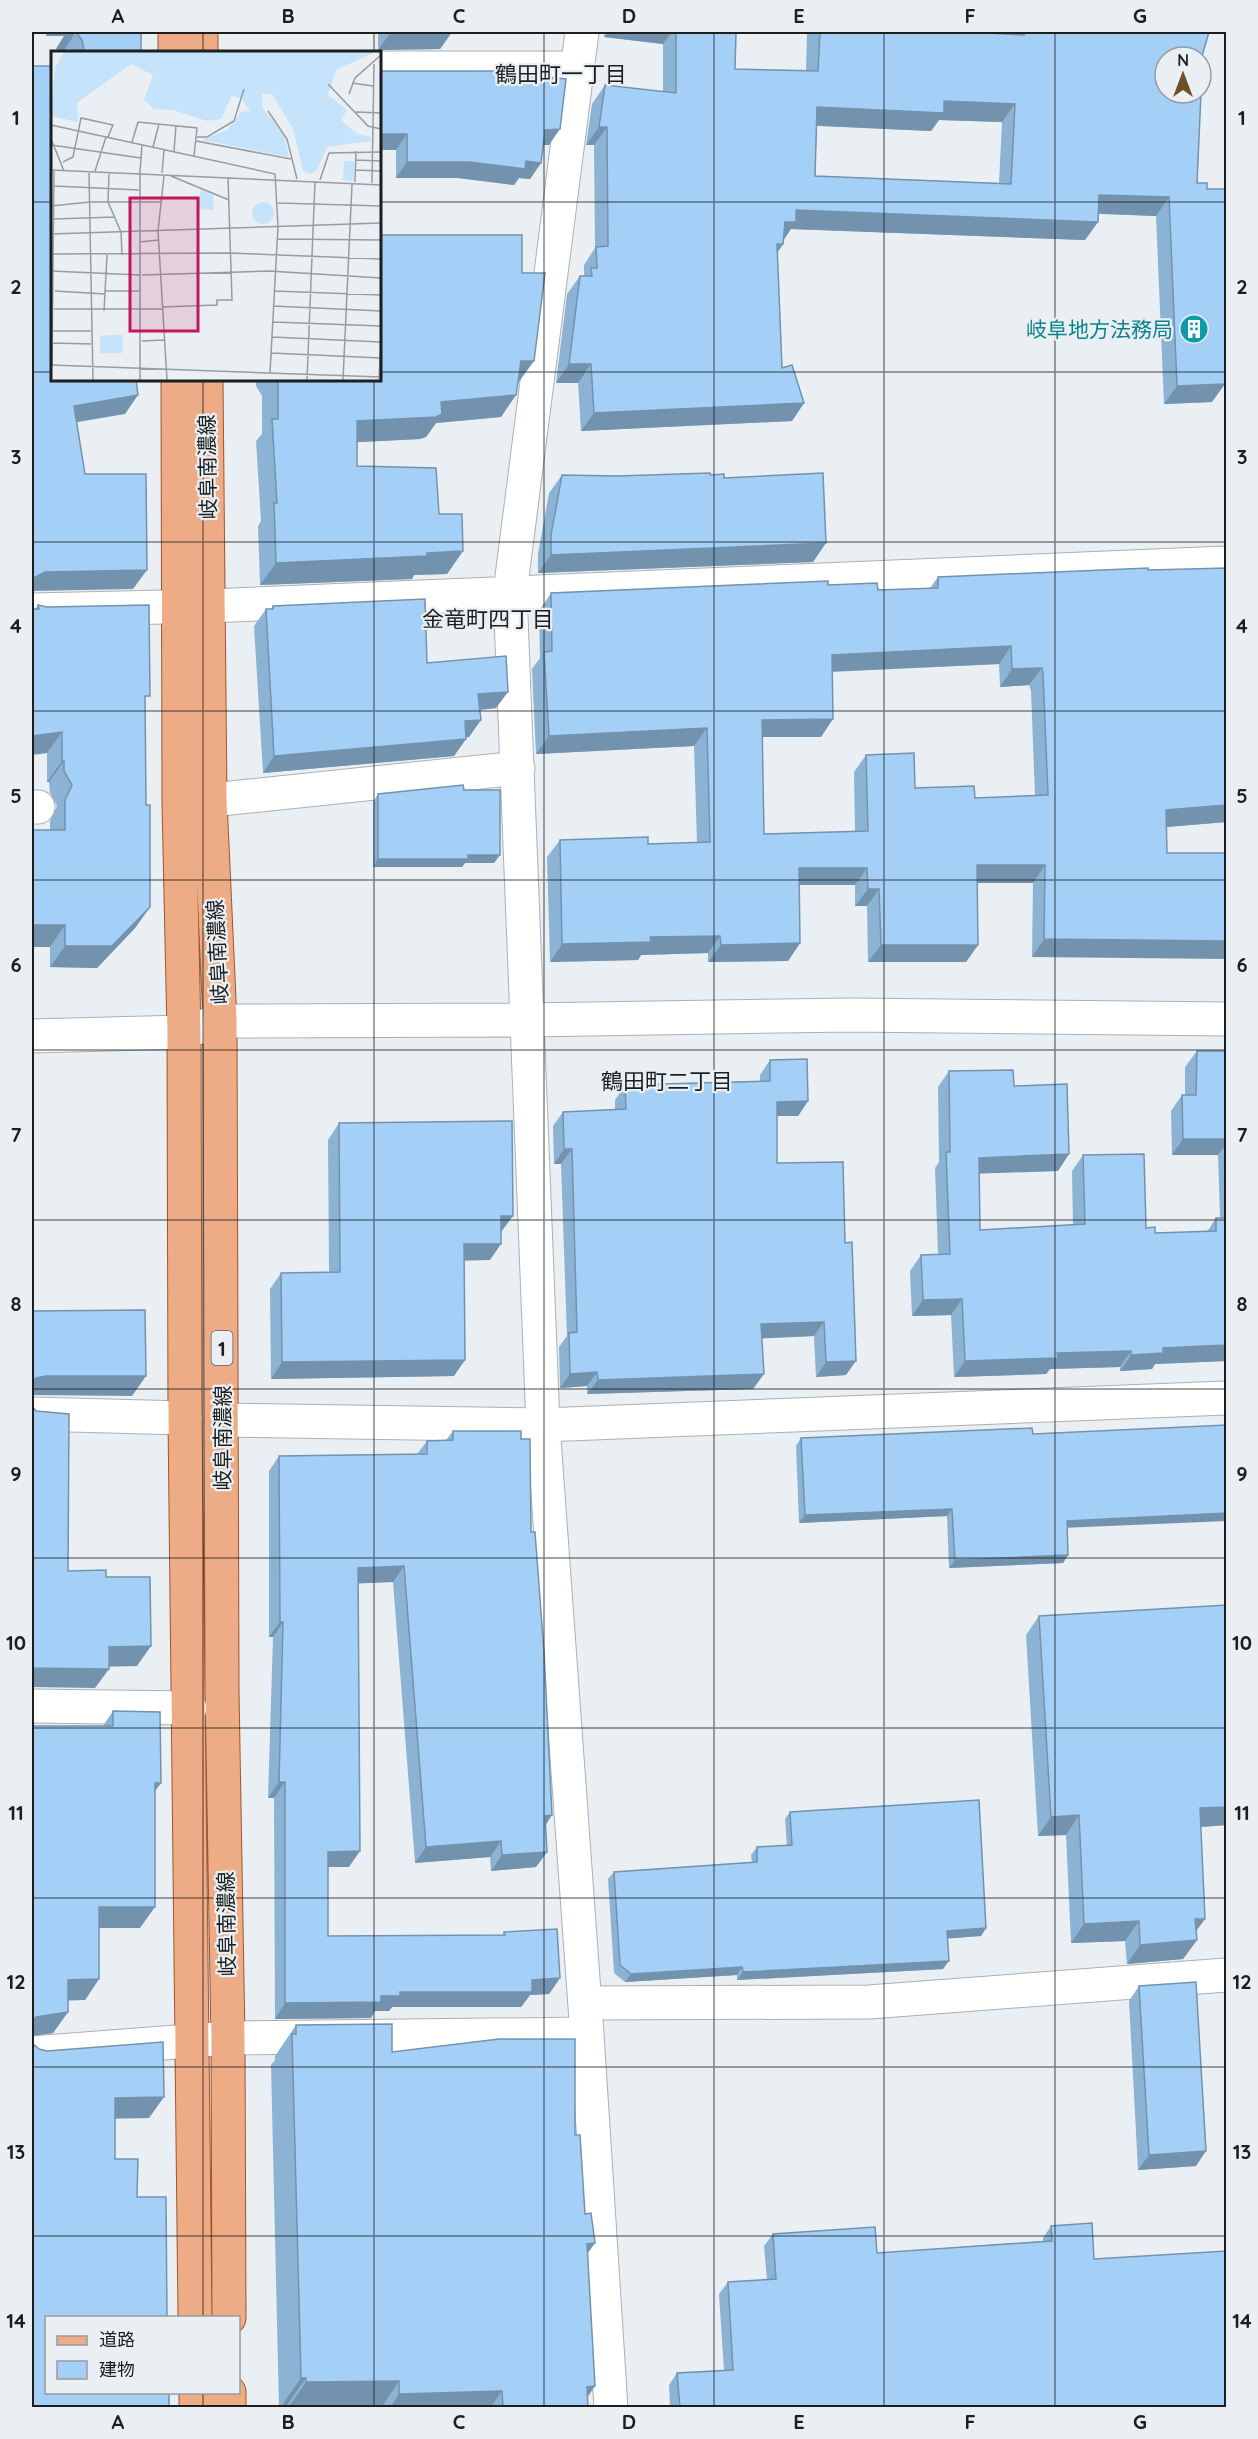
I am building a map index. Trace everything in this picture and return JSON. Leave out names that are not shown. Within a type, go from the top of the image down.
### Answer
[{"type":"main road","points":[[175,32],[175,51]]},
{"type":"main road","points":[[201,32],[201,51]]},
{"type":"main road","name":"岐阜南濃線","points":[[178,381],[195,606]]},
{"type":"main road","name":"岐阜南濃線","points":[[195,2316],[185,1419],[184,1032],[194,802],[195,606],[206,381]]},
{"type":"main road","name":"岐阜南濃線","points":[[194,802],[220,1021],[222,1690],[228,2038],[229,2316]]},
{"type":"street","points":[[582,32],[510,592],[543,1425],[586,2019],[611,2408]]},
{"type":"street","points":[[381,68],[578,68]]},
{"type":"street","points":[[32,610],[195,606],[1227,563]]},
{"type":"street","points":[[194,802],[518,768]]},
{"type":"street","points":[[32,1036],[184,1032],[220,1021],[527,1020],[850,1015],[1227,1019]]},
{"type":"street","points":[[222,1420],[543,1425],[1227,1398]]},
{"type":"street","points":[[32,1414],[185,1419]]},
{"type":"street","points":[[32,1706],[190,1708]]},
{"type":"street","points":[[32,2053],[191,2040],[869,2002],[1227,1975]]},
{"type":"building","points":[[76,32],[141,32],[141,51],[83,51],[82,40]]},
{"type":"building","points":[[676,32],[736,32],[735,69],[818,71],[820,32],[971,32],[1024,35],[1025,32],[1209,32],[1205,45],[1153,45],[1153,105],[1200,105],[1197,183],[1207,183],[1207,189],[1227,189],[1227,376],[1225,384],[1177,386],[1169,197],[1099,195],[1098,222],[796,210],[796,222],[785,222],[783,244],[777,244],[782,368],[792,365],[804,403],[594,413],[591,364],[569,364],[580,276],[592,276],[591,268],[597,268],[596,247],[608,246],[607,127],[599,127],[605,85],[676,93]],"holes":[[[944,101],[1015,104],[1011,184],[815,176],[817,107],[944,113]]]},
{"type":"building","points":[[32,66],[51,66],[51,381],[136,381],[138,395],[74,406],[85,474],[146,474],[147,570],[45,572],[32,579]]},
{"type":"building","points":[[381,71],[492,71],[566,79],[560,129],[545,130],[541,163],[526,161],[525,169],[469,162],[407,162],[407,134],[381,134]]},
{"type":"building","points":[[381,235],[522,235],[522,273],[545,273],[534,361],[521,361],[516,395],[441,402],[442,414],[436,417],[357,421],[357,466],[436,468],[439,514],[462,514],[463,551],[427,553],[427,556],[276,563],[274,503],[277,503],[272,419],[278,419],[278,381],[381,381]]},
{"type":"building","points":[[710,473],[711,475],[724,474],[724,478],[823,473],[826,543],[551,555],[551,535],[562,475]]},
{"type":"building","points":[[1148,568],[1148,570],[1227,568],[1227,805],[1166,810],[1167,853],[1227,853],[1227,941],[1044,939],[1045,865],[977,865],[978,945],[881,945],[879,889],[868,889],[867,868],[799,868],[800,943],[721,945],[720,936],[650,937],[651,942],[562,944],[560,840],[648,837],[648,844],[710,842],[707,728],[549,736],[544,652],[552,651],[551,593],[828,581],[828,585],[877,583],[878,590],[938,588],[938,577]],"holes":[[[1011,646],[1012,669],[1042,668],[1048,795],[975,798],[974,786],[915,788],[914,753],[866,755],[868,831],[764,834],[762,720],[833,719],[832,655]]]},
{"type":"building","points":[[425,599],[427,663],[506,656],[508,692],[478,694],[481,720],[465,721],[466,739],[274,756],[266,609],[273,609],[273,606]]},
{"type":"building","points":[[38,605],[47,607],[149,605],[150,696],[145,696],[146,805],[150,805],[150,907],[112,946],[65,946],[65,925],[32,925],[32,830],[65,830],[65,800],[72,785],[64,771],[64,761],[62,761],[62,732],[32,736],[32,609],[39,609]]},
{"type":"building","points":[[463,785],[464,790],[500,790],[500,855],[468,855],[468,859],[378,859],[378,794]]},
{"type":"building","points":[[1197,1051],[1227,1051],[1227,1139],[1183,1139],[1182,1095],[1196,1095]]},
{"type":"building","points":[[807,1059],[808,1101],[777,1102],[777,1163],[843,1162],[845,1243],[852,1242],[856,1361],[826,1362],[824,1322],[761,1324],[764,1374],[598,1380],[597,1372],[570,1374],[569,1333],[577,1332],[572,1149],[564,1149],[563,1112],[626,1109],[625,1085],[770,1081],[770,1060]]},
{"type":"building","points":[[1013,1070],[1014,1086],[1067,1084],[1069,1154],[979,1158],[980,1230],[1085,1224],[1083,1155],[1144,1154],[1146,1228],[1155,1227],[1155,1233],[1216,1231],[1216,1218],[1227,1218],[1227,1345],[1163,1348],[1163,1353],[1131,1355],[1131,1351],[1057,1353],[1058,1358],[965,1361],[962,1299],[923,1300],[921,1255],[950,1254],[946,1152],[950,1152],[949,1071]]},
{"type":"building","points":[[512,1121],[513,1216],[501,1216],[501,1244],[464,1244],[465,1360],[282,1362],[281,1273],[340,1272],[339,1123]]},
{"type":"building","points":[[145,1310],[146,1376],[46,1376],[36,1378],[32,1383],[32,1311]]},
{"type":"building","points":[[32,1406],[36,1411],[69,1414],[68,1571],[106,1570],[106,1577],[150,1577],[151,1646],[109,1647],[109,1669],[32,1668]]},
{"type":"building","points":[[1227,1425],[1227,1513],[1067,1521],[1068,1555],[955,1560],[952,1509],[805,1515],[801,1438],[1032,1428],[1033,1434]]},
{"type":"building","points":[[453,1431],[521,1431],[521,1439],[530,1439],[531,1532],[535,1532],[544,1652],[552,1815],[545,1816],[547,1852],[502,1855],[501,1841],[426,1847],[404,1566],[358,1568],[360,1851],[328,1852],[328,1936],[505,1935],[504,1932],[557,1929],[560,1978],[532,1980],[532,1992],[400,1992],[400,1996],[381,1996],[381,2002],[285,2003],[285,1782],[279,1782],[283,1622],[280,1622],[279,1456],[427,1454],[427,1441],[453,1440]]},
{"type":"building","points":[[1227,1605],[1227,1807],[1200,1808],[1205,1919],[1195,1919],[1197,1940],[1140,1945],[1139,1921],[1084,1924],[1079,1815],[1051,1817],[1039,1616]]},
{"type":"building","points":[[113,1711],[160,1712],[161,1783],[155,1783],[155,1907],[99,1907],[99,1979],[68,1980],[68,2012],[36,2017],[32,2022],[32,1726],[113,1726]]},
{"type":"building","points":[[979,1800],[986,1928],[947,1931],[949,1961],[743,1972],[742,1967],[631,1974],[620,1965],[614,1872],[757,1862],[757,1847],[792,1845],[790,1812]]},
{"type":"building","points":[[1196,1982],[1206,2151],[1149,2155],[1139,1986]]},
{"type":"building","points":[[392,2024],[392,2052],[499,2039],[575,2039],[575,2135],[580,2135],[585,2214],[591,2213],[595,2243],[587,2244],[595,2386],[587,2387],[588,2408],[503,2408],[502,2391],[399,2394],[399,2381],[306,2382],[306,2378],[301,2378],[292,2034],[296,2034],[296,2025]]},
{"type":"building","points":[[163,2042],[164,2097],[115,2098],[115,2159],[138,2159],[137,2197],[166,2197],[167,2316],[45,2316],[45,2394],[169,2394],[169,2408],[32,2408],[32,2043],[39,2049],[47,2051]]},
{"type":"building","points":[[1092,2223],[1094,2259],[1227,2251],[1227,2408],[680,2408],[677,2373],[733,2370],[728,2282],[776,2279],[773,2234],[875,2227],[877,2253],[1052,2241],[1051,2226]]},
{"type":"place","name":"岐阜地方法務局","points":[[1194,329]]},
{"type":"district","name":"鶴田町一丁目","points":[[561,74]]},
{"type":"district","name":"金竜町四丁目","points":[[488,619]]},
{"type":"district","name":"鶴田町二丁目","points":[[667,1081]]}]
